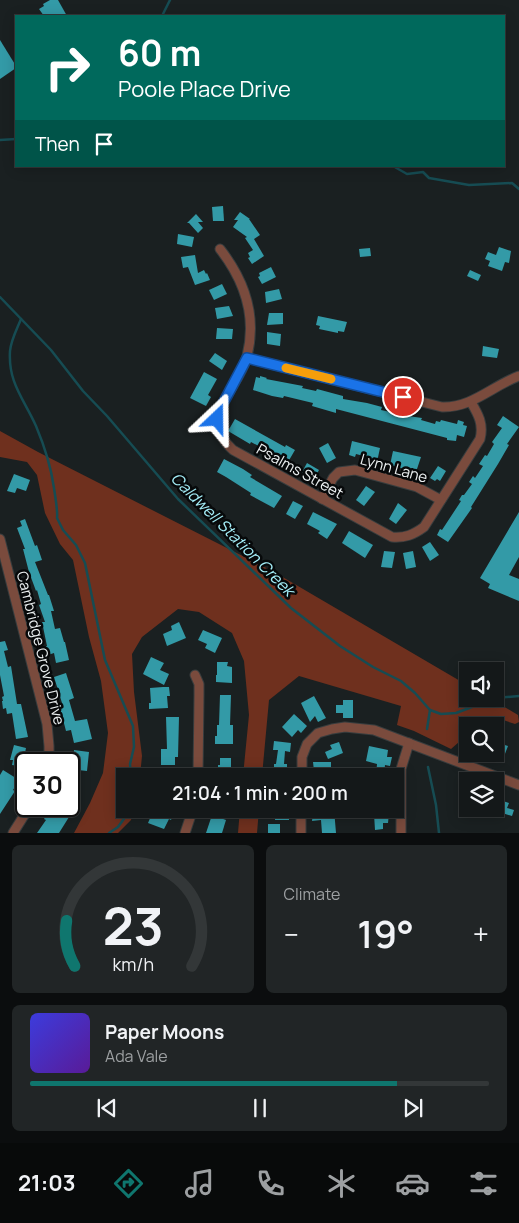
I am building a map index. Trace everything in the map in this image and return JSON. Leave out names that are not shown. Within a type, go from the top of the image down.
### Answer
[{"type":"street","name":"Psalms Street","points":[[220,249],[237,272],[249,305],[250,340],[247,358],[219,411],[217,422],[219,434],[233,450],[392,537],[404,538],[424,527],[480,438],[482,430],[480,420],[471,402]]},
{"type":"street","points":[[247,358],[442,407],[460,406],[471,402],[519,376]]},
{"type":"street","name":"Lynn Lane","points":[[322,499],[333,478],[339,472],[355,470],[418,487],[441,500]]},
{"type":"street","name":"Cambridge Grove Drive","points":[[0,539],[47,724],[49,752]]},
{"type":"street","points":[[194,675],[199,684],[198,768]]},
{"type":"street","points":[[302,768],[302,757],[307,744],[318,733],[332,728],[345,727],[374,730],[519,785]]},
{"type":"street","points":[[401,833],[401,769],[409,744]]},
{"type":"street","points":[[13,833],[23,817]]},
{"type":"street","points":[[185,833],[190,818]]},
{"type":"street","points":[[301,818],[301,833]]},
{"type":"shaded area","points":[[0,431],[274,572],[459,680],[459,707],[504,707],[518,715],[519,722],[515,724],[504,720],[504,717],[459,717],[459,742],[451,749],[397,725],[401,706],[299,676],[269,700],[263,768],[244,768],[249,715],[244,661],[232,633],[199,612],[178,609],[142,637],[132,654],[134,692],[142,756],[141,768],[116,768],[116,818],[132,818],[131,820],[118,833],[74,833],[103,773],[108,733],[101,681],[89,637],[73,560],[60,544],[45,513],[37,475],[27,462],[0,457]]},
{"type":"shaded area","points":[[239,818],[258,818],[257,833],[238,833]]},
{"type":"building","points":[[50,0],[58,0],[66,15],[43,15],[39,9],[44,6],[43,4]]},
{"type":"building","points":[[0,40],[15,64],[15,69],[0,79]]},
{"type":"building","points":[[223,206],[224,221],[213,221],[212,207]]},
{"type":"building","points":[[240,212],[250,219],[260,235],[254,239],[264,256],[252,264],[248,258],[250,257],[248,253],[253,250],[245,238],[247,237],[233,227],[238,220],[234,220]]},
{"type":"building","points":[[196,214],[203,222],[198,222],[203,228],[198,233],[187,223]]},
{"type":"building","points":[[178,234],[194,237],[192,247],[177,244]]},
{"type":"building","points":[[499,247],[511,251],[509,263],[505,262],[502,271],[488,266],[490,261],[485,259],[488,252],[496,255]]},
{"type":"building","points":[[370,248],[371,256],[360,257],[359,249]]},
{"type":"building","points":[[195,255],[198,273],[204,270],[210,280],[195,285],[188,267],[183,268],[181,257]]},
{"type":"building","points":[[271,267],[276,277],[262,284],[258,277],[260,276],[259,273]]},
{"type":"building","points":[[470,270],[481,275],[478,281],[467,276]]},
{"type":"building","points":[[222,284],[227,294],[214,300],[209,290]]},
{"type":"building","points":[[279,289],[282,299],[266,303],[265,292]]},
{"type":"building","points":[[229,306],[233,316],[217,319],[215,308]]},
{"type":"building","points":[[269,313],[283,313],[283,324],[267,325]]},
{"type":"building","points":[[318,316],[347,322],[344,332],[338,331],[338,333],[319,329],[320,326],[316,325]]},
{"type":"building","points":[[217,328],[233,329],[232,339],[216,339]]},
{"type":"building","points":[[267,332],[281,334],[280,346],[267,344]]},
{"type":"building","points":[[483,346],[499,349],[497,358],[482,356]]},
{"type":"building","points":[[215,353],[227,361],[222,370],[209,361]]},
{"type":"building","points":[[204,372],[217,379],[208,395],[211,397],[206,406],[190,398]]},
{"type":"building","points":[[260,376],[266,379],[303,386],[302,388],[316,391],[317,389],[343,396],[343,399],[382,407],[381,410],[395,413],[395,411],[402,412],[401,415],[422,418],[421,420],[435,424],[436,421],[440,422],[441,420],[457,424],[458,420],[464,422],[463,425],[467,426],[464,437],[457,435],[456,441],[447,440],[447,438],[336,409],[336,413],[312,406],[313,403],[284,396],[283,398],[272,396],[253,390],[256,377],[260,378]]},
{"type":"building","points":[[503,416],[519,427],[507,444],[509,445],[472,508],[448,542],[437,535],[461,501],[459,500],[462,495],[472,484],[469,482],[473,476],[475,478],[483,466],[479,464],[485,455],[487,456],[494,444],[492,442],[502,428],[497,425]]},
{"type":"building","points":[[235,419],[285,447],[286,445],[295,450],[288,462],[263,451],[264,449],[251,442],[250,444],[228,431]]},
{"type":"building","points":[[352,441],[380,448],[377,462],[370,460],[371,458],[356,454],[355,457],[349,455]]},
{"type":"building","points":[[328,443],[336,458],[327,463],[319,448]]},
{"type":"building","points":[[393,451],[421,457],[416,472],[390,465]]},
{"type":"building","points":[[224,459],[243,469],[252,475],[250,477],[282,496],[274,508],[250,495],[251,493],[217,472]]},
{"type":"building","points":[[307,463],[319,470],[314,479],[302,472]]},
{"type":"building","points":[[438,466],[446,471],[440,481],[437,479],[435,481],[430,478]]},
{"type":"building","points":[[14,474],[30,480],[26,491],[17,488],[15,493],[7,491]]},
{"type":"building","points":[[366,486],[375,492],[364,506],[356,500]]},
{"type":"building","points":[[293,501],[303,506],[295,519],[286,514]]},
{"type":"building","points":[[398,503],[407,510],[396,524],[389,519]]},
{"type":"building","points":[[313,512],[337,524],[327,539],[318,533],[320,531],[307,524]]},
{"type":"building","points":[[519,512],[519,557],[509,575],[519,579],[519,601],[488,588],[490,584],[480,578]]},
{"type":"building","points":[[25,519],[42,560],[35,562],[54,611],[51,611],[55,629],[60,628],[69,660],[56,663],[54,653],[48,655],[42,622],[45,622],[39,605],[41,604],[29,572],[23,549],[25,549],[17,528],[22,526],[20,521]]},
{"type":"building","points":[[349,531],[373,545],[365,558],[342,543]]},
{"type":"building","points":[[430,542],[439,555],[430,561],[422,547]]},
{"type":"building","points":[[384,551],[395,552],[392,568],[381,567]]},
{"type":"building","points":[[413,551],[416,567],[406,569],[403,553]]},
{"type":"building","points":[[179,622],[186,638],[167,646],[163,634],[172,630],[171,626]]},
{"type":"building","points":[[203,630],[222,638],[215,653],[205,648],[207,644],[198,640]]},
{"type":"building","points":[[5,641],[8,650],[4,651],[8,667],[11,666],[17,704],[21,704],[28,737],[16,739],[12,713],[7,714],[6,708],[3,709],[2,697],[4,696],[0,675],[0,642]]},
{"type":"building","points":[[151,657],[164,663],[160,670],[169,674],[164,685],[143,674]]},
{"type":"building","points":[[217,662],[228,662],[227,666],[232,667],[232,683],[216,682]]},
{"type":"building","points":[[66,673],[74,698],[69,700],[75,721],[87,719],[92,739],[74,743],[71,730],[66,731],[59,704],[62,703],[54,677]]},
{"type":"building","points":[[169,687],[170,696],[167,696],[168,708],[149,709],[149,703],[151,703],[150,688]]},
{"type":"building","points":[[220,695],[231,695],[230,725],[233,725],[233,744],[215,744],[217,725],[219,725]]},
{"type":"building","points":[[314,696],[326,718],[318,722],[315,716],[310,722],[301,703]]},
{"type":"building","points":[[343,700],[353,700],[353,718],[343,718],[343,713],[336,713],[336,705],[343,705]]},
{"type":"building","points":[[294,714],[307,726],[301,733],[298,730],[292,737],[282,727]]},
{"type":"building","points":[[166,717],[179,717],[178,757],[175,757],[175,765],[161,765],[161,749],[167,749]]},
{"type":"building","points":[[274,741],[291,743],[290,752],[285,751],[284,764],[287,764],[287,768],[274,768],[278,750],[273,750]]},
{"type":"building","points":[[339,742],[343,753],[328,759],[325,752],[332,749],[330,745]]},
{"type":"building","points":[[14,745],[26,748],[25,752],[15,752],[15,765],[12,765],[13,760],[10,760]]},
{"type":"building","points":[[504,745],[508,746],[504,756]]},
{"type":"building","points":[[369,746],[388,750],[387,757],[392,757],[390,766],[385,765],[385,768],[377,768],[377,764],[366,761]]},
{"type":"building","points":[[74,750],[89,752],[87,771],[80,770],[80,752],[74,752]]},
{"type":"building","points":[[220,758],[231,758],[231,768],[218,768],[218,765],[220,765]]},
{"type":"building","points":[[313,762],[331,762],[331,768],[314,768]]},
{"type":"building","points":[[3,770],[15,778],[13,790],[15,791],[0,814],[0,775]]},
{"type":"building","points":[[504,801],[509,803],[507,808],[514,810],[512,816],[504,814]]},
{"type":"building","points":[[45,817],[69,817],[59,833],[37,833],[46,820],[44,819]]},
{"type":"building","points":[[150,818],[172,818],[171,820],[169,819],[164,829],[148,823]]},
{"type":"building","points":[[211,818],[226,820],[222,833],[206,833]]},
{"type":"building","points":[[275,818],[289,818],[289,820],[275,820]]},
{"type":"building","points":[[312,818],[335,818],[336,833],[322,833],[321,820],[312,821]]},
{"type":"building","points":[[374,818],[388,818],[388,823],[383,823],[383,829],[375,830]]},
{"type":"building","points":[[268,824],[280,824],[280,833],[268,833]]},
{"type":"waterway","points":[[162,15],[170,0]]},
{"type":"waterway","points":[[0,140],[15,139]]},
{"type":"waterway","points":[[395,167],[407,174],[423,172],[429,178],[469,185],[512,183],[519,189]]},
{"type":"waterway","name":"Caldwell Station Creek","points":[[0,297],[51,350],[83,391],[107,416],[178,499],[291,608],[340,646],[373,667],[401,681],[430,710],[441,714],[456,713],[472,707]]},
{"type":"waterway","points":[[21,319],[10,351],[14,382],[36,426],[47,456],[54,488],[57,518],[63,530],[76,545],[85,563],[105,660],[133,726],[134,747],[130,768]]},
{"type":"waterway","name":"Caldwell Station Creek","points":[[504,697],[519,696]]},
{"type":"waterway","points":[[427,729],[430,710]]},
{"type":"waterway","points":[[428,767],[436,805],[439,833]]},
{"type":"waterway","points":[[109,833],[118,827],[124,818]]},
{"type":"slow traffic","points":[[286,368],[331,379]]},
{"type":"route","points":[[217,419],[219,411],[247,358],[403,397]]}]
